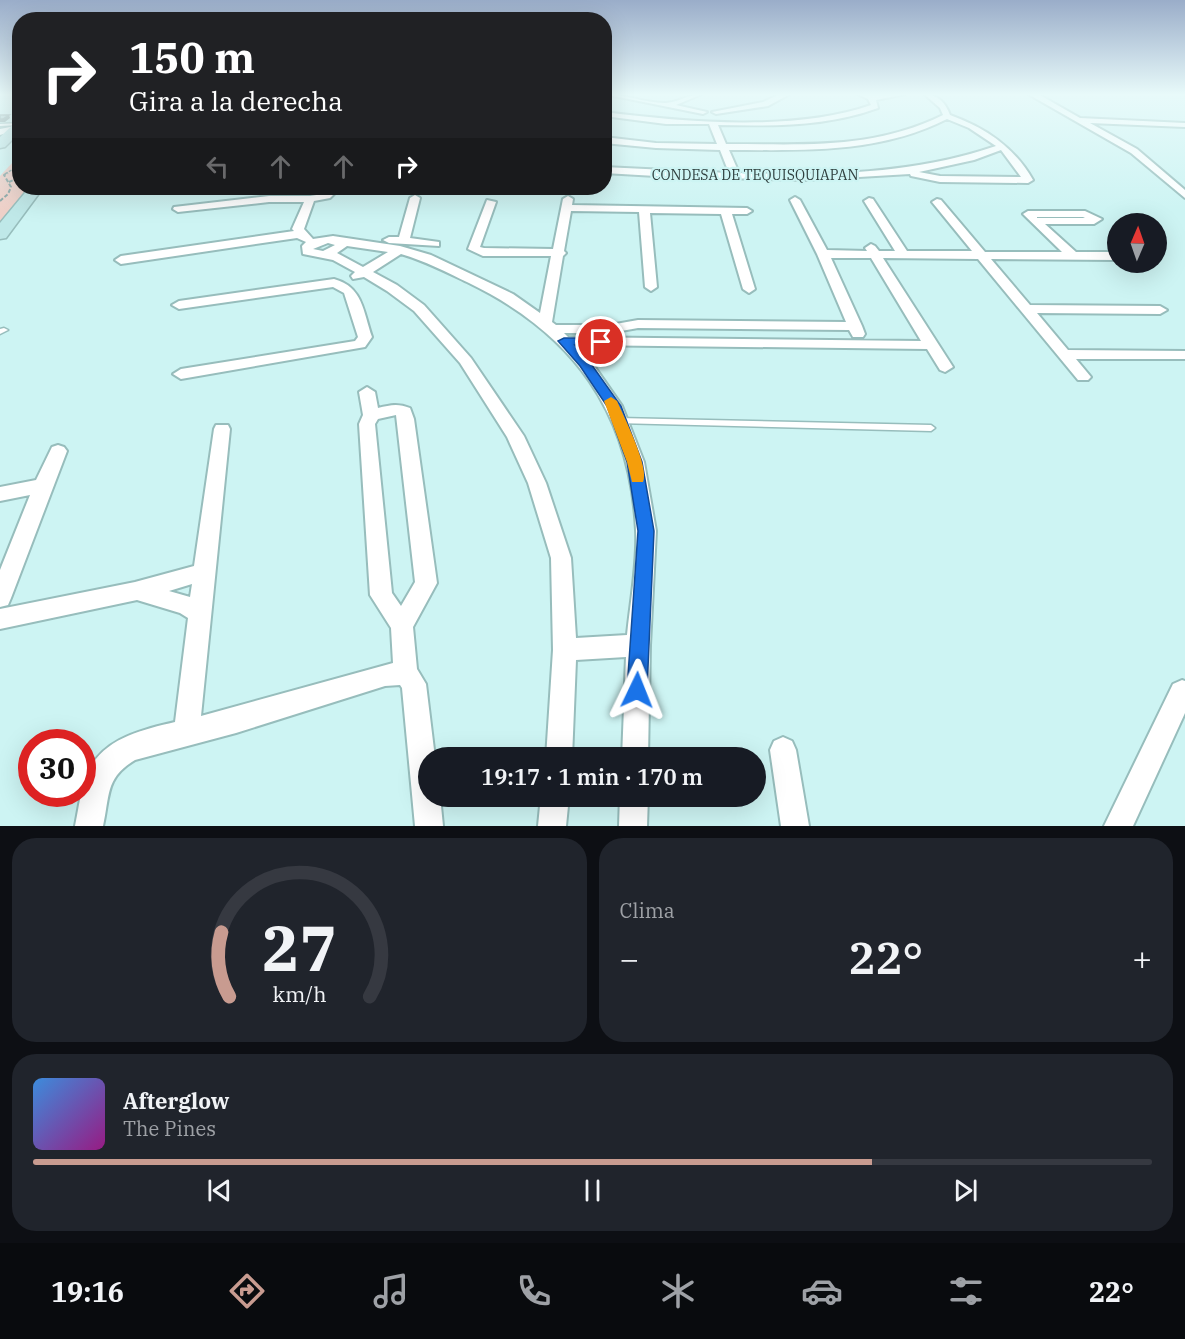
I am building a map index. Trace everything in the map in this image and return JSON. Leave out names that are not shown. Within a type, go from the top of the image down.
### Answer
[{"type":"main road","points":[[0,144],[11,133]]},
{"type":"main road","points":[[0,234],[31,195]]},
{"type":"street","points":[[716,133],[735,176]]},
{"type":"street","points":[[612,141],[653,145],[806,148],[881,141],[913,133]]},
{"type":"street","name":"CONDESA DE TEQUISQUIAPAN","points":[[906,172],[940,179],[1028,180],[1002,147],[984,133]]},
{"type":"street","points":[[1101,133],[1134,151],[1185,194]]},
{"type":"street","name":"CONDESA DE TEQUISQUIAPAN","points":[[612,170],[811,178],[906,172],[950,164],[1002,147]]},
{"type":"street","points":[[178,208],[269,199],[310,199],[327,195]]},
{"type":"street","points":[[345,287],[363,271],[402,246],[415,198]]},
{"type":"street","points":[[310,199],[298,229],[303,238],[363,271],[419,308],[437,326],[466,361],[515,436],[537,483],[561,558],[566,650],[560,747]]},
{"type":"street","points":[[795,200],[864,346]]},
{"type":"street","points":[[869,201],[901,251]]},
{"type":"street","points":[[490,202],[474,249],[483,252],[560,253]]},
{"type":"street","points":[[938,202],[1083,377]]},
{"type":"street","points":[[554,331],[560,253],[567,208],[644,213],[727,214],[747,211]]},
{"type":"street","points":[[644,213],[651,287]]},
{"type":"street","points":[[727,214],[749,289]]},
{"type":"street","points":[[1034,221],[1094,221],[1096,219],[1085,214],[1028,214],[1034,221],[1068,252]]},
{"type":"street","points":[[121,260],[300,234]]},
{"type":"street","points":[[319,248],[335,239],[342,242],[402,246],[435,244]]},
{"type":"street","points":[[319,248],[335,251],[341,247],[342,242]]},
{"type":"street","points":[[402,246],[508,297],[554,331],[590,372],[614,406],[635,462],[646,531],[638,645],[635,747]]},
{"type":"street","points":[[820,250],[1068,252],[1107,255]]},
{"type":"street","points":[[872,250],[945,367]]},
{"type":"street","points":[[179,305],[334,283],[350,291],[365,337],[360,344],[181,374]]},
{"type":"street","points":[[1026,309],[1160,310]]},
{"type":"street","points":[[554,331],[610,329],[638,324],[855,326]]},
{"type":"street","points":[[638,324],[638,343]]},
{"type":"street","points":[[554,331],[638,343],[933,345]]},
{"type":"street","points":[[1064,354],[1185,355]]},
{"type":"street","points":[[367,392],[371,415],[367,424],[381,595],[402,626],[405,673],[414,684],[422,747]]},
{"type":"street","points":[[371,415],[397,409],[404,411],[406,419],[426,583],[402,626]]},
{"type":"street","points":[[187,732],[222,429]]},
{"type":"street","points":[[0,598],[58,451]]},
{"type":"street","points":[[0,494],[43,485]]},
{"type":"street","points":[[0,619],[135,591],[204,572]]},
{"type":"street","points":[[135,591],[186,604],[199,613]]},
{"type":"street","points":[[566,650],[638,645]]},
{"type":"street","points":[[89,826],[100,774],[112,759],[132,748],[236,720],[384,675],[405,673]]},
{"type":"street","points":[[1118,826],[1182,692]]},
{"type":"street","points":[[783,750],[795,826]]},
{"type":"street","points":[[428,807],[429,826]]},
{"type":"street","points":[[552,826],[554,807]]},
{"type":"street","points":[[633,826],[634,807]]},
{"type":"lane","points":[[619,421],[931,428]]},
{"type":"path","points":[[0,201],[10,190],[9,182],[4,175],[12,170]]},
{"type":"shaded area","points":[[12,163],[12,195],[31,195],[0,234],[0,176]]},
{"type":"slow traffic","points":[[611,401],[635,462],[637,478]]},
{"type":"route","points":[[601,342],[564,341],[585,363],[614,406],[635,462],[646,531],[637,690]]}]
